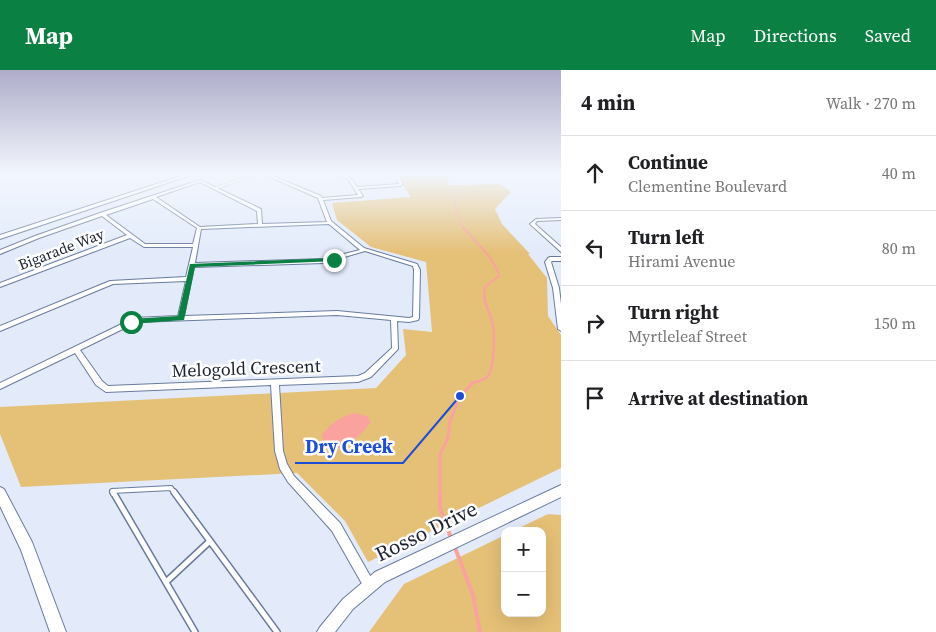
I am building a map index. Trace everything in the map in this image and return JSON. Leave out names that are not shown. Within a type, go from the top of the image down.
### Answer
[{"type":"street","points":[[0,237],[112,200]]},
{"type":"street","points":[[0,252],[143,200]]},
{"type":"street","points":[[158,200],[200,228],[330,223]]},
{"type":"street","points":[[240,200],[259,210],[260,226]]},
{"type":"street","points":[[0,386],[133,321],[337,313],[412,320],[417,317],[416,266],[364,250],[330,223],[322,200]]},
{"type":"street","name":"Bigarade Way","points":[[102,214],[144,246],[196,245]]},
{"type":"street","points":[[561,219],[536,220],[532,224],[561,250]]},
{"type":"street","points":[[181,318],[200,228]]},
{"type":"street","name":"Bigarade Way","points":[[0,285],[130,236]]},
{"type":"street","points":[[192,265],[324,261],[364,250]]},
{"type":"street","points":[[561,259],[548,262],[556,288],[561,329]]},
{"type":"street","points":[[0,329],[112,282],[189,280]]},
{"type":"street","name":"Melogold Crescent","points":[[76,349],[98,383],[106,389],[364,378],[395,349],[394,318]]},
{"type":"street","points":[[276,382],[279,451],[283,466],[291,480],[336,527],[368,585]]},
{"type":"street","name":"Rosso Drive","points":[[325,632],[348,604],[368,585],[380,577],[561,491]]},
{"type":"street","points":[[0,492],[27,547],[58,632]]},
{"type":"lane","points":[[195,632],[112,491],[171,488],[277,632]]},
{"type":"lane","points":[[166,582],[210,541]]},
{"type":"shaded area","points":[[369,200],[503,200],[495,209],[502,224],[530,254],[528,254],[547,278],[548,316],[561,335],[561,468],[368,562],[345,521],[297,473],[21,487],[0,434],[0,407],[376,388],[406,355],[403,329],[432,332],[426,262],[371,247],[337,220],[332,203]]},
{"type":"shaded area","points":[[354,413],[367,416],[371,422],[356,438],[347,445],[337,448],[331,447],[323,441],[322,435],[332,424],[344,416]]},
{"type":"shaded area","points":[[548,514],[561,515],[561,632],[369,632],[404,584],[501,537],[501,617],[546,617],[546,527],[521,527]]},
{"type":"waterway","points":[[455,200],[456,214],[464,229]]},
{"type":"waterway","points":[[463,227],[489,256],[497,269],[499,276],[484,288],[485,297]]},
{"type":"waterway","points":[[472,384],[486,378],[493,360],[493,326],[484,296]]},
{"type":"waterway","points":[[451,538],[440,508],[440,454],[448,438],[450,421],[460,396],[472,384]]},
{"type":"waterway","points":[[454,545],[473,595],[480,632]]},
{"type":"place","name":"Dry Creek","points":[[460,396]]},
{"type":"route","points":[[131,322],[181,318],[192,265],[334,260]]}]
